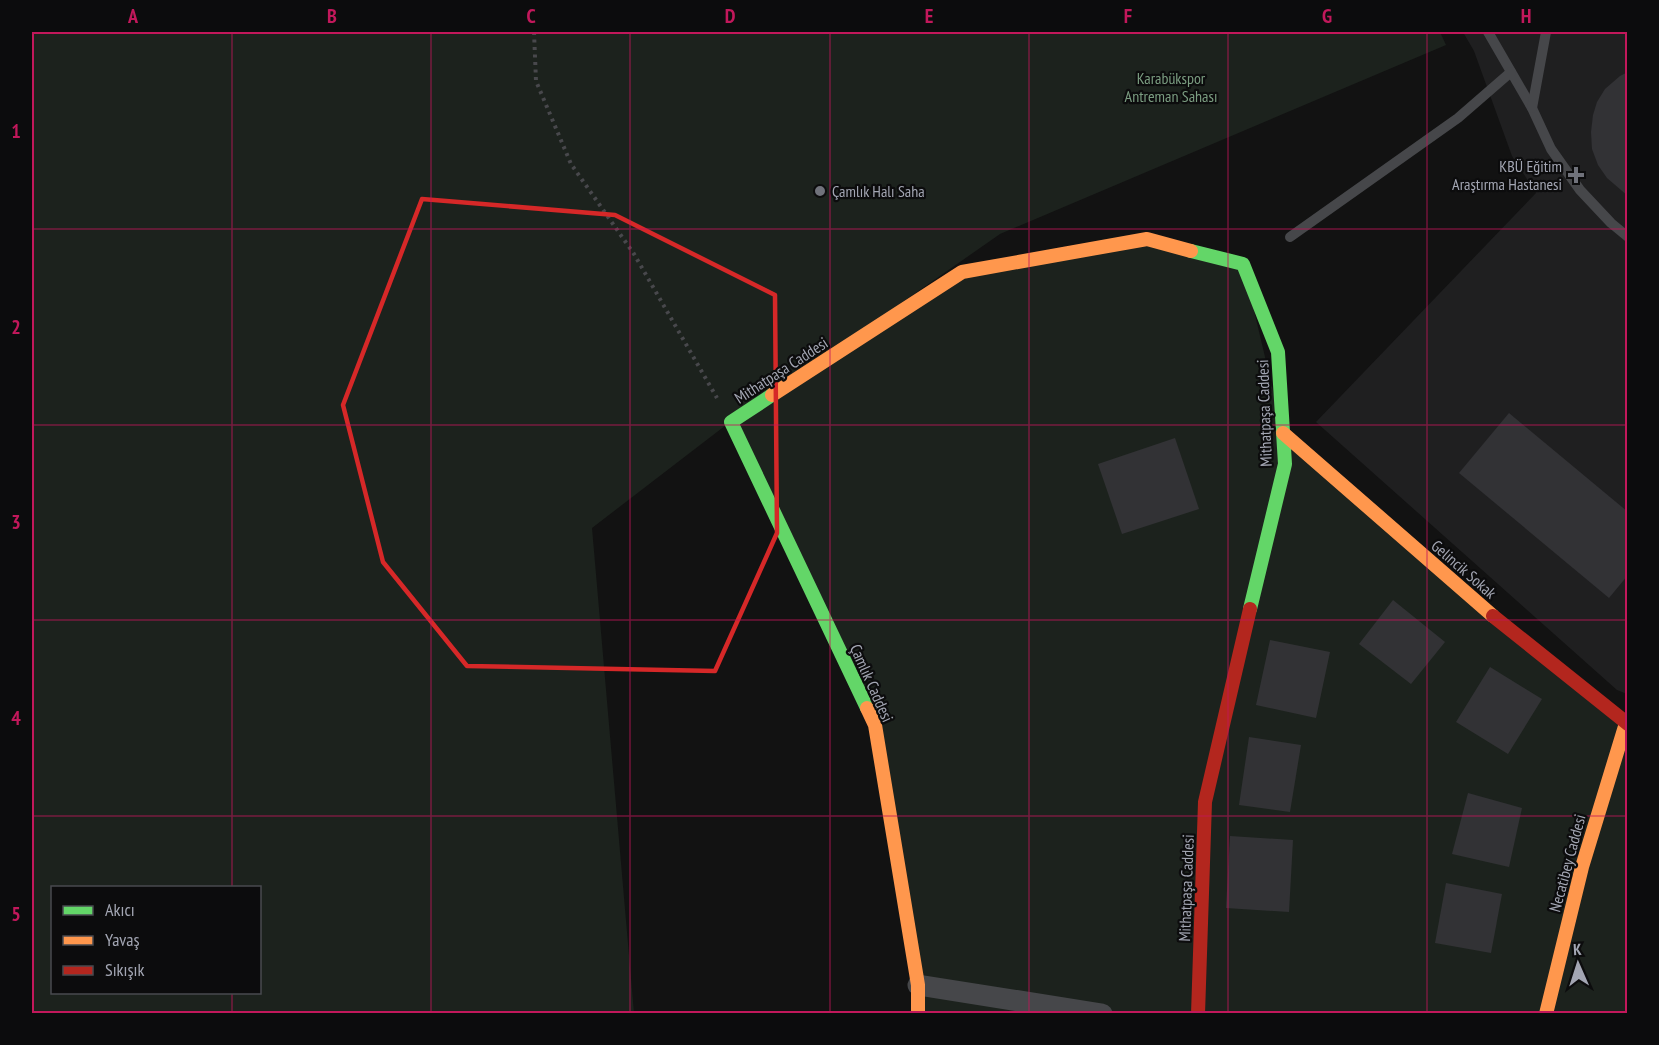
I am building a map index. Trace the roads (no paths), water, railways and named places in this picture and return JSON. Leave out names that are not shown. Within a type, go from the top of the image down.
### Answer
[{"type":"street","name":"Mithatpaşa Caddesi","points":[[731,422],[962,272],[1147,239],[1243,264],[1278,352],[1285,464],[1205,802],[1198,1014]]},
{"type":"street","name":"Çamlık Caddesi","points":[[731,422],[875,725],[918,985],[918,1014]]},
{"type":"street","name":"Gelincik Sokak","points":[[1283,433],[1464,592],[1627,724]]},
{"type":"street","name":"Necatibey Caddesi","points":[[1546,1014],[1582,867],[1627,724]]},
{"type":"street","points":[[918,985],[1102,1014]]},
{"type":"lane","points":[[1488,32],[1533,108],[1551,149],[1580,190],[1611,223],[1628,237]]},
{"type":"lane","points":[[1533,108],[1546,32]]},
{"type":"lane","points":[[1290,237],[1458,118],[1511,72]]},
{"type":"place","name":"KBÜ Eğitim Araştırma Hastanesi","points":[[1576,175]]},
{"type":"place","name":"Çamlık Halı Saha","points":[[820,191]]},
{"type":"park label","name":"Karabükspor Antreman Sahası","points":[[1171,87]]}]
